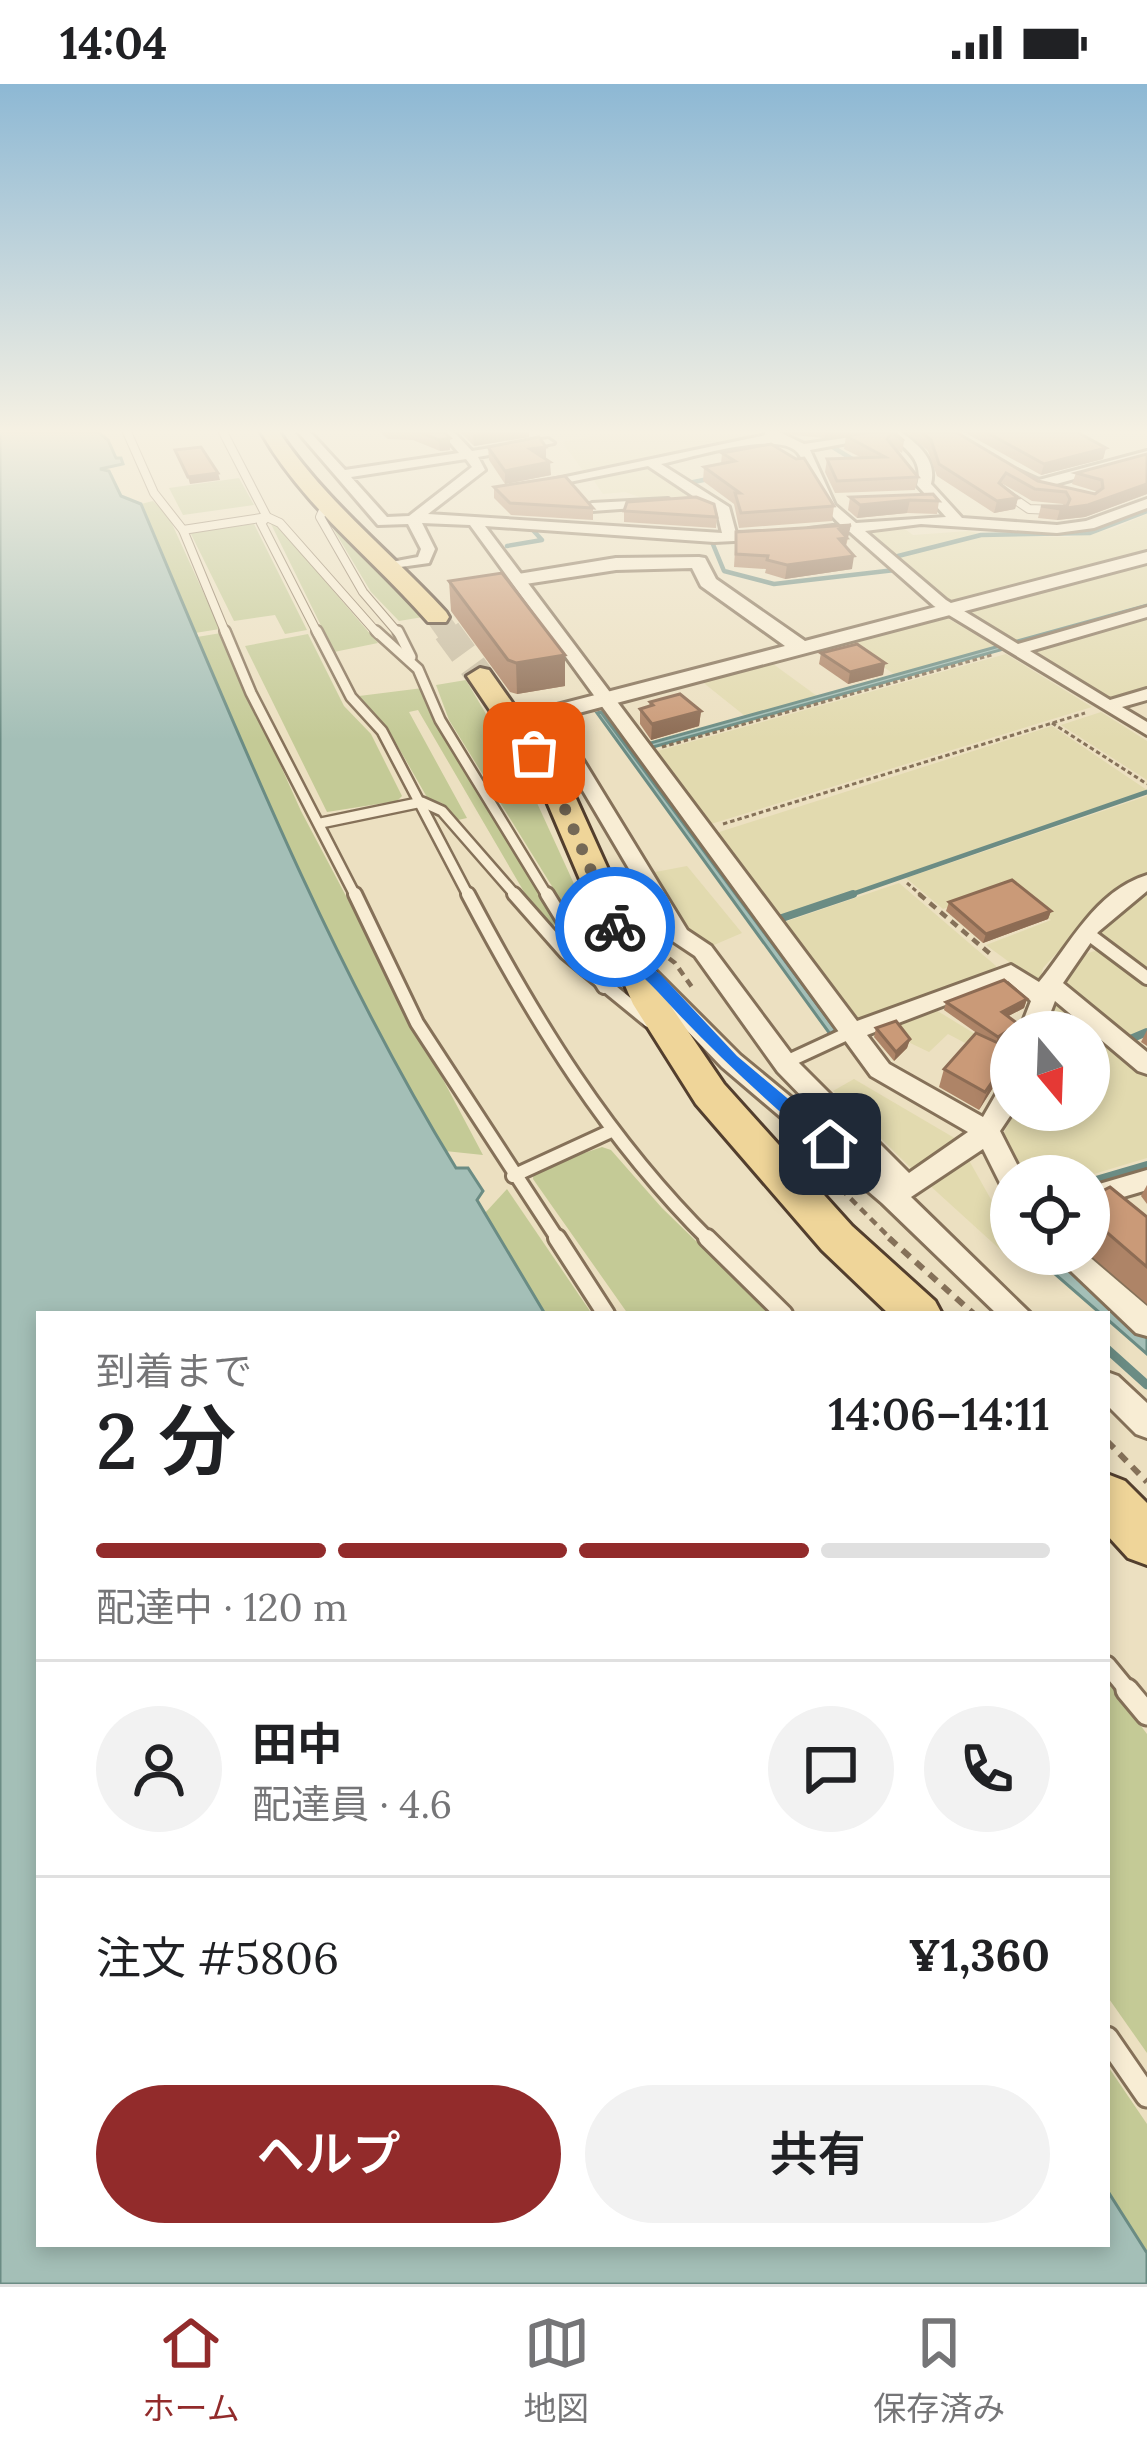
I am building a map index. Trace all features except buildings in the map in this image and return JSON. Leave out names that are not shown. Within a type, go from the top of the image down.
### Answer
[{"type":"main road","points":[[357,535],[437,617]]},
{"type":"main road","points":[[480,676],[554,783],[627,957],[675,1041],[765,1161],[837,1238],[916,1311]]},
{"type":"main road","points":[[1110,1501],[1147,1540]]},
{"type":"street","points":[[391,566],[424,560],[428,549],[421,535]]},
{"type":"street","points":[[486,535],[880,1070],[987,1131],[999,1155]]},
{"type":"street","points":[[688,535],[785,535]]},
{"type":"street","points":[[861,535],[949,609],[1147,730]]},
{"type":"street","points":[[514,723],[1147,557]]},
{"type":"street","points":[[519,579],[616,564],[699,562],[708,582],[802,648]]},
{"type":"street","points":[[1010,646],[1147,613]]},
{"type":"street","points":[[1108,706],[1147,694]]},
{"type":"street","points":[[571,755],[679,935],[703,951],[784,1063],[1013,1311]]},
{"type":"street","points":[[1039,1011],[1046,991],[1111,904],[1145,885]]},
{"type":"street","points":[[627,957],[656,979],[731,1060],[899,1191]]},
{"type":"street","points":[[851,1032],[1011,972],[1046,991],[1147,1065]]},
{"type":"street","points":[[899,1191],[990,1127]]},
{"type":"street","points":[[1110,1191],[1147,1180]]},
{"type":"street","points":[[1091,1275],[1147,1324]]},
{"type":"street","points":[[1110,1388],[1147,1424]]},
{"type":"lane","points":[[184,535],[251,693],[322,823],[417,1023],[604,1311]]},
{"type":"lane","points":[[267,535],[350,697],[382,731],[552,1044],[611,1132],[668,1203],[781,1311]]},
{"type":"lane","points":[[290,535],[392,649],[411,657]]},
{"type":"lane","points":[[330,535],[363,592],[395,625],[429,686],[440,721],[604,987]]},
{"type":"lane","points":[[322,823],[422,802],[442,811],[566,953],[675,1041]]},
{"type":"lane","points":[[1087,933],[1147,978]]},
{"type":"lane","points":[[784,1063],[851,1032]]},
{"type":"lane","points":[[513,1176],[611,1132]]},
{"type":"lane","points":[[1110,1669],[1147,1714]]},
{"type":"lane","points":[[1110,2042],[1147,2096]]},
{"type":"path","points":[[643,753],[1010,646]]},
{"type":"path","points":[[701,830],[1108,706]]},
{"type":"path","points":[[1052,723],[1147,784]]},
{"type":"path","points":[[907,883],[1011,972]]},
{"type":"path","points":[[1110,1444],[1147,1482]]},
{"type":"shaded area","points":[[870,535],[986,535],[1147,535],[1147,550],[948,602]]},
{"type":"shaded area","points":[[1147,561],[1147,605],[1011,642],[961,610]]},
{"type":"shaded area","points":[[1147,614],[1147,689],[1111,700],[1024,651]]},
{"type":"shaded area","points":[[942,615],[996,647],[895,675],[846,640]]},
{"type":"shaded area","points":[[1006,654],[1092,707],[711,824],[706,824],[654,752]]},
{"type":"shaded area","points":[[769,661],[817,696],[745,716],[700,680]]},
{"type":"shaded area","points":[[1101,712],[1147,741],[1147,780],[1061,725]]},
{"type":"shaded area","points":[[1052,726],[1147,790],[775,919],[713,834]]},
{"type":"shaded area","points":[[1147,796],[1147,875],[1103,902],[1043,968],[1039,984],[986,945],[1051,920],[1009,886],[943,909],[906,878]]},
{"type":"shaded area","points":[[687,866],[742,933],[707,948],[687,933],[650,873]]},
{"type":"shaded area","points":[[899,883],[996,966],[995,971],[855,1026],[779,924]]},
{"type":"shaded area","points":[[1141,894],[1147,895],[1147,972],[1096,934]]},
{"type":"shaded area","points":[[1101,949],[1147,983],[1147,1028],[1124,1038],[1110,1026],[1110,1011],[1092,1011],[1059,983],[1079,956]]},
{"type":"shaded area","points":[[1058,997],[1075,1011],[1048,1011],[1051,1000]]},
{"type":"shaded area","points":[[931,1007],[990,1043],[990,1056],[948,1034],[929,1052],[906,1041],[894,1021]]},
{"type":"shaded area","points":[[1110,1040],[1147,1071],[1147,1158],[1110,1169],[1110,1155],[1009,1155],[1000,1140],[1005,1131],[1110,1131]]},
{"type":"shaded area","points":[[854,1079],[963,1143],[917,1174],[833,1091]]},
{"type":"shaded area","points":[[966,1155],[990,1198],[990,1240],[927,1183]]},
{"type":"green space","points":[[154,535],[177,535],[220,629],[195,633]]},
{"type":"green space","points":[[191,535],[259,535],[307,630],[285,634],[275,615],[234,621]]},
{"type":"green space","points":[[276,535],[285,535],[378,643],[334,652]]},
{"type":"green space","points":[[337,535],[344,535],[423,617],[399,621],[371,592]]},
{"type":"green space","points":[[221,633],[301,811],[483,1155],[445,1151],[375,1027],[282,834],[197,637]]},
{"type":"green space","points":[[308,634],[344,706],[371,734],[402,796],[397,801],[327,812],[245,646]]},
{"type":"green space","points":[[466,680],[532,792],[618,980],[610,980],[449,720],[436,685]]},
{"type":"green space","points":[[423,688],[433,721],[559,924],[552,926],[527,897],[418,710],[409,712],[467,818],[458,820],[442,803],[428,799],[389,731],[359,696]]},
{"type":"green space","points":[[602,1147],[611,1150],[662,1208],[768,1311],[626,1311],[533,1179],[534,1170]]},
{"type":"green space","points":[[507,1189],[590,1311],[543,1311],[485,1213]]},
{"type":"green space","points":[[1110,1685],[1147,1734],[1147,2053],[1110,2000]]},
{"type":"green space","points":[[1110,2069],[1147,2124],[1147,2253],[1110,2195]]},
{"type":"water","points":[[0,535],[154,535],[249,758],[366,1008],[456,1168],[468,1168],[483,1191],[477,1200],[543,1311],[36,1311],[36,2247],[1110,2247],[1110,2195],[1147,2253],[1147,2284],[0,2284]]},
{"type":"water","points":[[1147,605],[1147,609],[646,749],[643,745]]},
{"type":"water","points":[[601,712],[836,1030],[830,1034],[597,713]]},
{"type":"water","points":[[1056,1275],[1078,1275],[1147,1334],[1147,1354],[1110,1322],[1110,1311],[1098,1311]]},
{"type":"waterway","points":[[507,546],[542,540],[537,535]]},
{"type":"waterway","points":[[898,556],[999,535]]},
{"type":"waterway","points":[[702,541],[712,542],[724,571],[774,584],[895,570]]},
{"type":"waterway","points":[[951,616],[981,634]]},
{"type":"waterway","points":[[844,897],[1147,792]]},
{"type":"waterway","points":[[776,920],[853,894]]},
{"type":"waterway","points":[[1128,1040],[1147,1032]]},
{"type":"waterway","points":[[1110,1176],[1147,1165]]},
{"type":"waterway","points":[[1110,1352],[1147,1385]]},
{"type":"tunnel","points":[[437,617],[449,634]]},
{"type":"tunnel","points":[[447,631],[480,676]]},
{"type":"way so far","points":[[534,753],[554,783],[615,927]]},
{"type":"route","points":[[615,927],[627,957],[656,979],[731,1060],[830,1144]]}]
